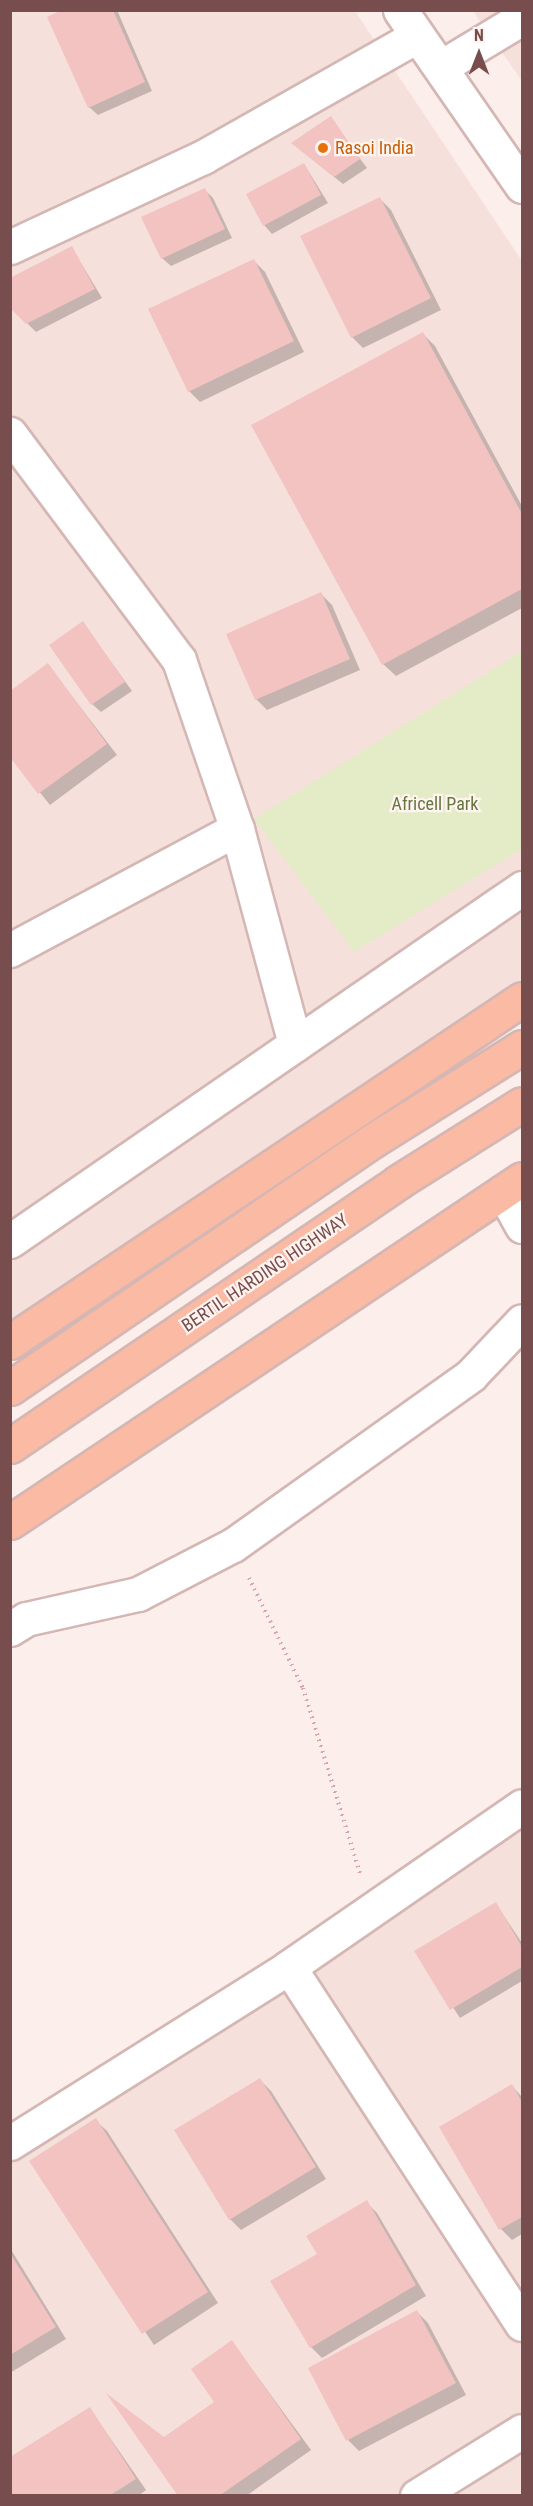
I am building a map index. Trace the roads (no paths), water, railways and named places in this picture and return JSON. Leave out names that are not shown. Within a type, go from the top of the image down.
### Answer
[{"type":"main road","points":[[10,1342],[522,999]]},
{"type":"main road","points":[[10,1388],[372,1142],[522,1047]]},
{"type":"main road","name":"BERTIL HARDING HIGHWAY","points":[[10,1446],[398,1182],[522,1104]]},
{"type":"main road","points":[[10,1522],[513,1186]]},
{"type":"street","points":[[441,67],[522,18]]},
{"type":"street","points":[[10,247],[203,157],[409,23],[522,186]]},
{"type":"street","points":[[10,434],[179,660],[237,829],[295,1044]]},
{"type":"street","points":[[10,950],[237,829]]},
{"type":"street","points":[[10,1241],[522,888]]},
{"type":"street","points":[[513,1186],[522,1226]]},
{"type":"street","points":[[10,1629],[26,1619],[138,1594],[233,1545],[471,1375],[522,1321]]},
{"type":"street","points":[[10,2143],[289,1967],[522,1806]]},
{"type":"street","points":[[289,1967],[522,2324]]},
{"type":"street","points":[[10,2116],[61,2111]]},
{"type":"street","points":[[417,2496],[522,2431]]},
{"type":"place","name":"Rasoi India","points":[[323,148]]},
{"type":"park label","name":"Africell Park","points":[[435,804]]}]
